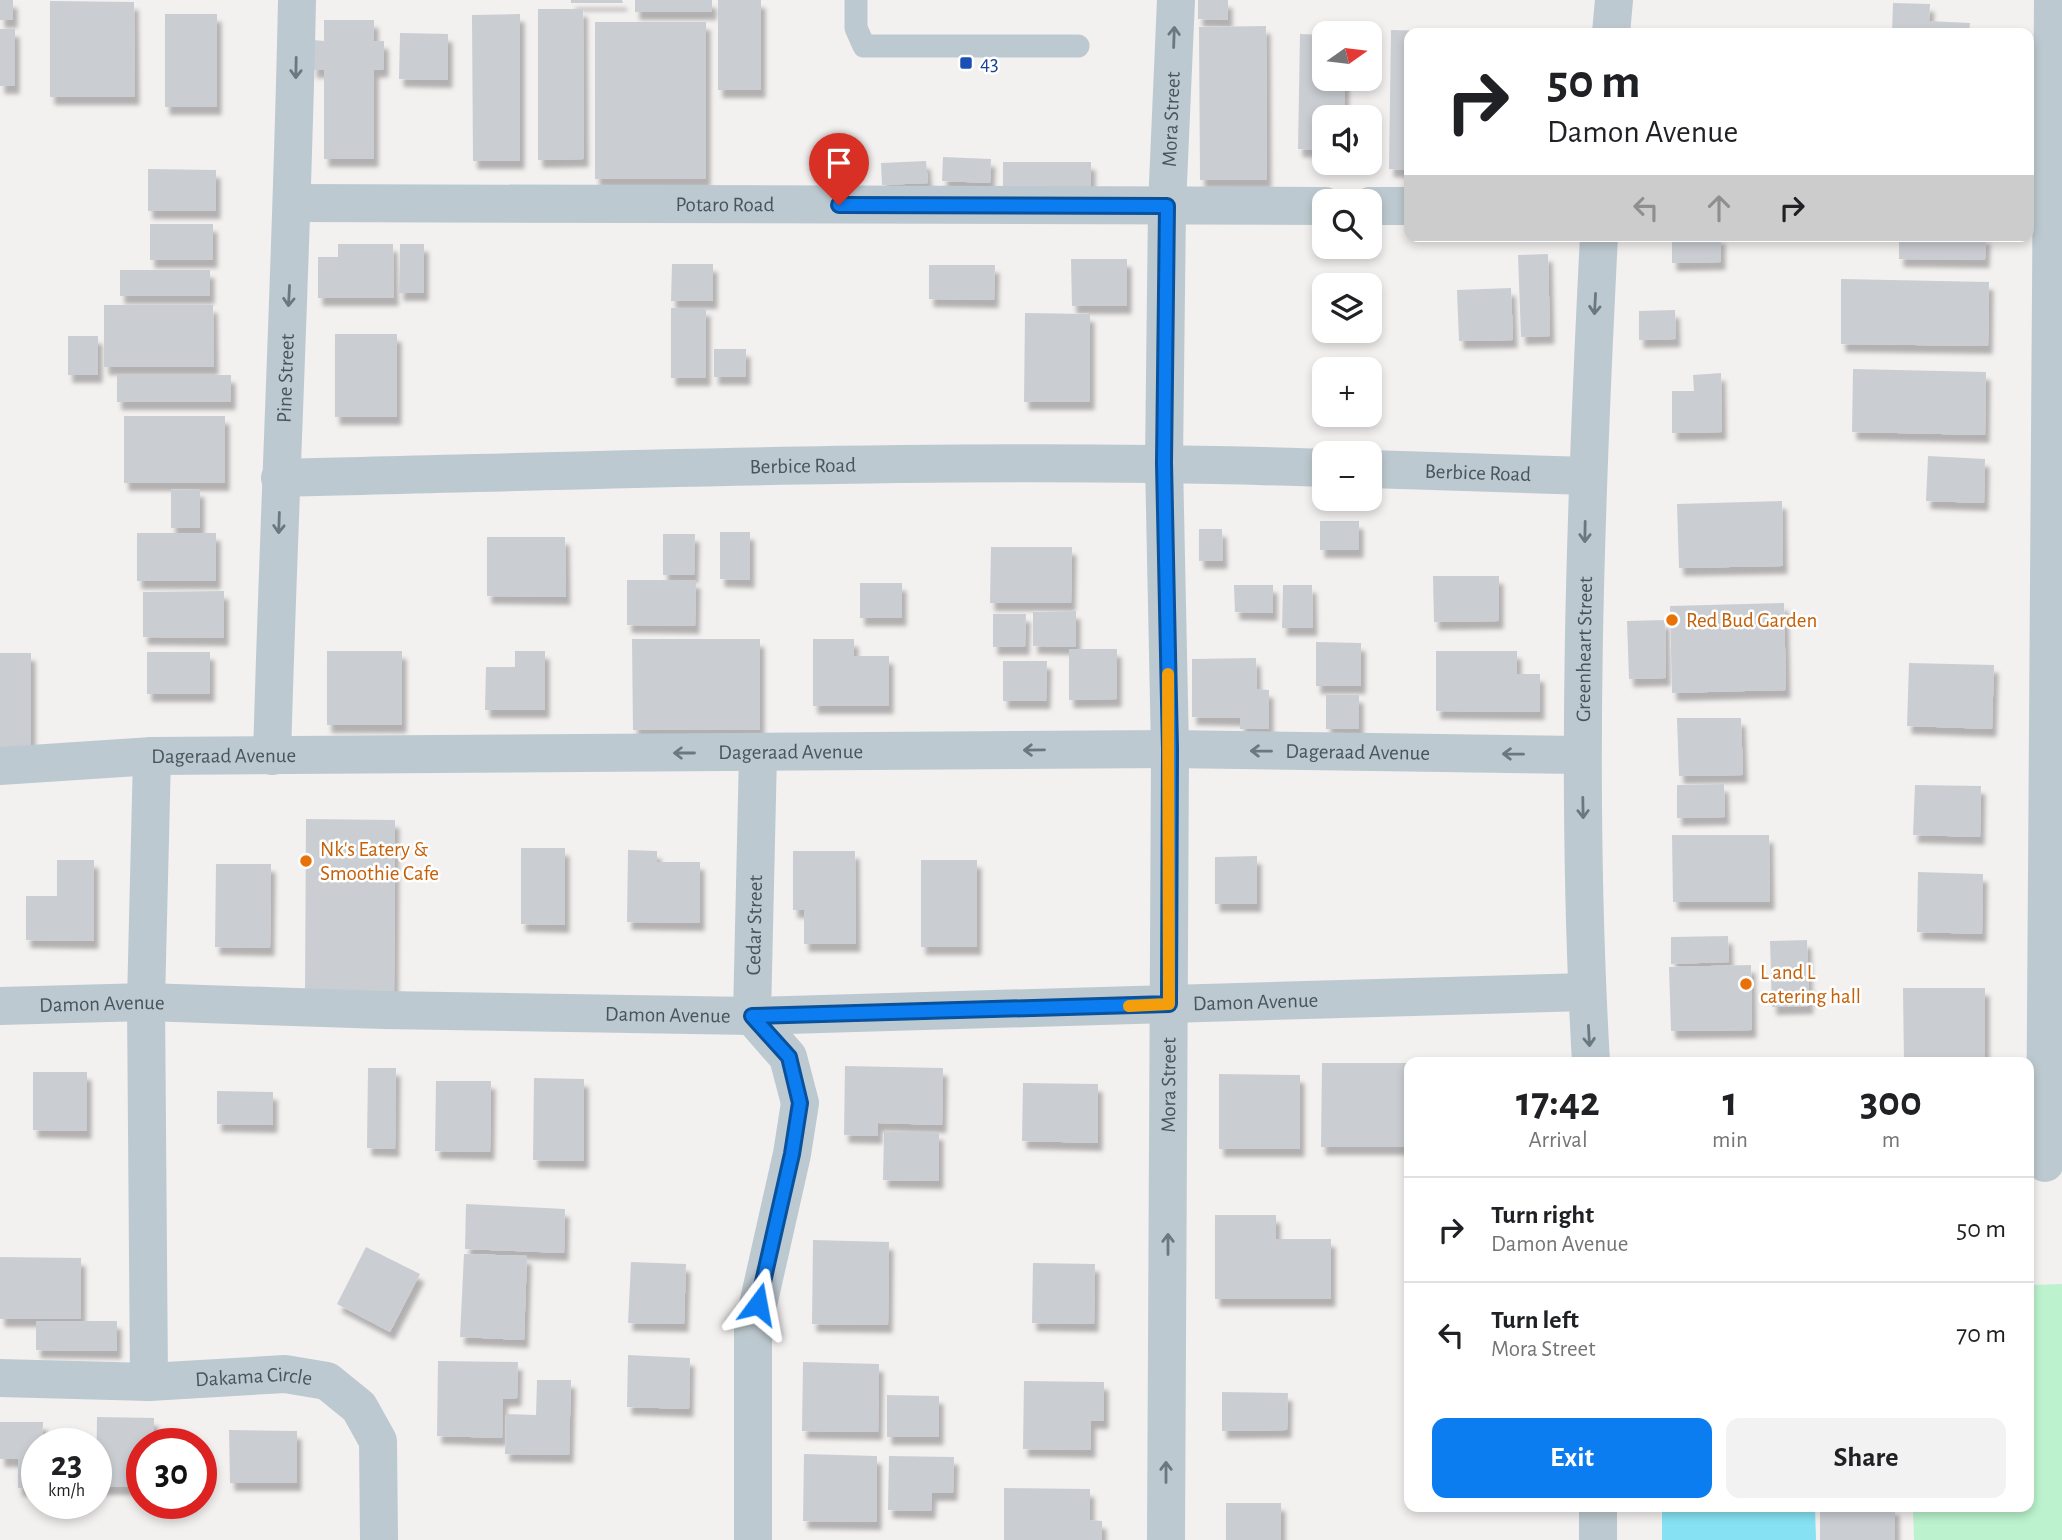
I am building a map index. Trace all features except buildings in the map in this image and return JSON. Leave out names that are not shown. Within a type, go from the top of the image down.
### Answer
[{"type":"street","name":"Pine Street","points":[[272,756],[280,478],[293,203],[297,0]]},
{"type":"street","name":"Mora Street","points":[[1166,1540],[1170,749],[1164,463],[1167,206],[1176,0]]},
{"type":"street","points":[[1611,28],[1614,0]]},
{"type":"street","points":[[2045,1163],[2053,0]]},
{"type":"street","name":"Potaro Road","points":[[293,203],[1312,206]]},
{"type":"street","points":[[1382,206],[1404,206]]},
{"type":"street","name":"Greenheart Street","points":[[1591,1057],[1581,755],[1586,476],[1599,242]]},
{"type":"street","name":"Berbice Road","points":[[280,478],[692,468],[1164,463],[1312,468]]},
{"type":"street","name":"Berbice Road","points":[[1382,469],[1586,476]]},
{"type":"street","name":"Dageraad Avenue","points":[[0,766],[152,756],[1170,749],[1581,755]]},
{"type":"street","name":"Cedar Street","points":[[752,1016],[758,753]]},
{"type":"street","points":[[149,1382],[146,1002],[152,756]]},
{"type":"street","name":"Damon Avenue","points":[[0,1006],[146,1002],[384,1010],[752,1016],[1587,992]]},
{"type":"street","points":[[752,1016],[789,1057],[800,1103],[792,1154],[752,1326],[753,1540]]},
{"type":"street","name":"Dakama Circle","points":[[0,1378],[149,1382],[285,1374],[327,1381],[359,1407],[378,1441],[379,1540]]},
{"type":"street","points":[[1598,1512],[1598,1540]]},
{"type":"lane","points":[[856,0],[856,28],[864,46],[1079,46]]},
{"type":"green space","points":[[2062,1284],[2062,1540],[1914,1540],[1913,1512],[2034,1512],[2034,1285]]},
{"type":"water","points":[[1662,1512],[1815,1512],[1816,1540],[1662,1540]]},
{"type":"slow traffic","points":[[1129,1006],[1169,1004],[1168,674]]},
{"type":"place","name":"43","points":[[966,63]]},
{"type":"place","name":"Red Bud Garden","points":[[1672,620]]},
{"type":"place","name":"Nk's Eatery & Smoothie Cafe","points":[[306,861]]},
{"type":"place","name":"L and L catering hall","points":[[1746,984]]},
{"type":"route","points":[[758,1304],[792,1154],[800,1103],[789,1057],[752,1016],[1169,1004],[1170,749],[1164,463],[1167,206],[839,205]]}]
